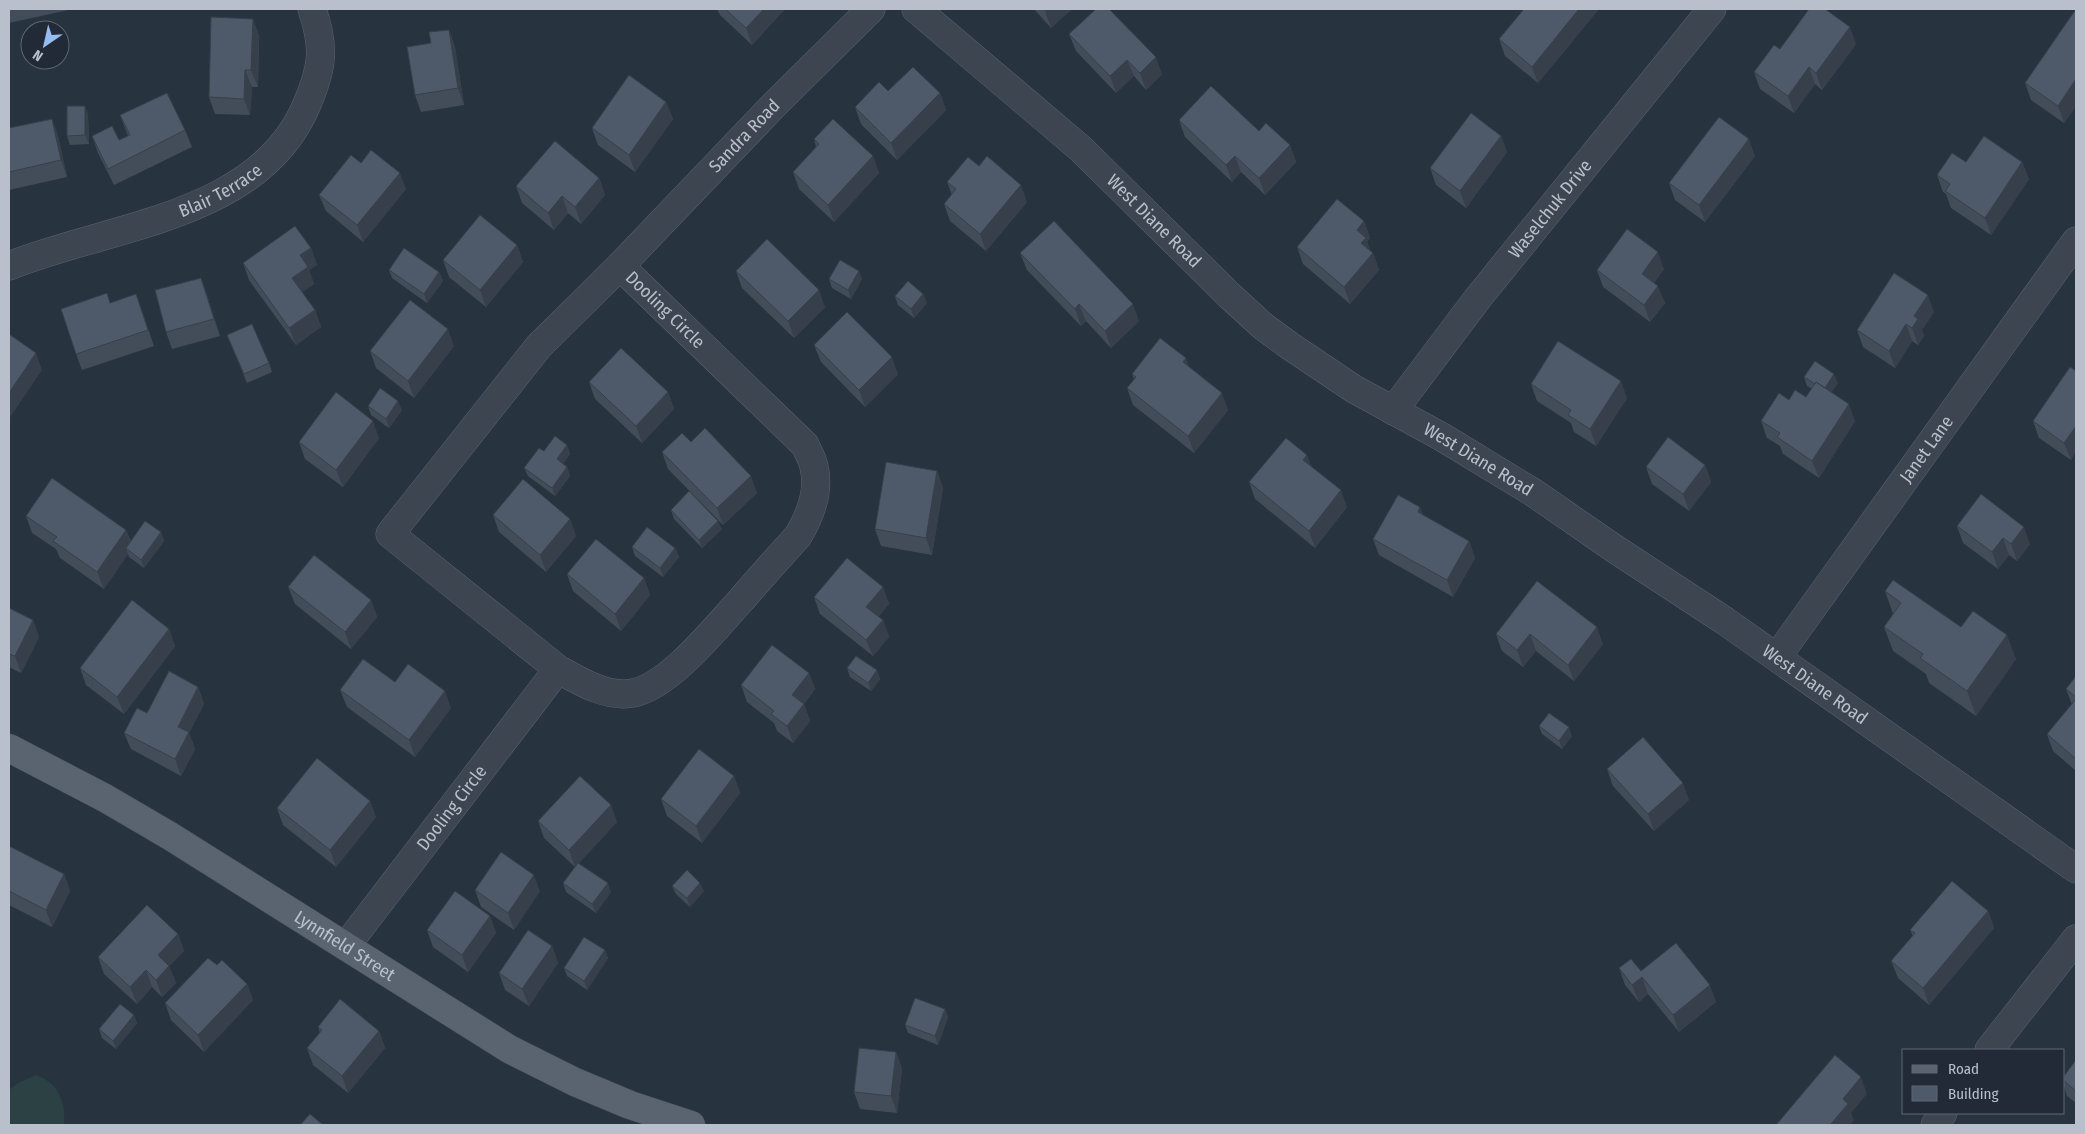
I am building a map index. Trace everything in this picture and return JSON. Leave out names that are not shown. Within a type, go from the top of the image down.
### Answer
[{"type":"main road","name":"Lynnfield Street","points":[[9,748],[104,798],[170,836],[509,1049],[574,1082],[630,1105],[691,1125]]},
{"type":"street","name":"Blair Terrace","points":[[9,266],[38,254],[152,221],[200,204],[236,185],[266,164],[288,140],[303,114],[317,80],[322,52],[317,23],[312,9]]},
{"type":"street","name":"Sandra Road","points":[[620,266],[773,106],[871,9]]},
{"type":"street","name":"West Diane Road","points":[[916,9],[1080,149],[1264,327],[1318,366],[1393,411],[1442,437],[1534,493],[1777,657],[2076,869]]},
{"type":"street","name":"Waselchuk Drive","points":[[1393,411],[1478,298],[1712,9]]},
{"type":"street","name":"Janet Lane","points":[[1777,657],[2076,241]]},
{"type":"street","name":"Dooling Circle","points":[[620,266],[805,445],[815,468],[815,493],[811,513],[798,536],[693,654],[656,682],[633,693],[610,692],[587,684],[558,670],[390,534],[540,346],[620,266]]},
{"type":"street","name":"Dooling Circle","points":[[346,946],[558,670]]},
{"type":"street","points":[[1990,1049],[2076,939]]},
{"type":"street","points":[[1935,1125],[1943,1114]]},
{"type":"green space","points":[[36,1075],[50,1083],[59,1095],[64,1109],[64,1125],[9,1125],[9,1090],[18,1083]]},
{"type":"building","points":[[725,9],[764,9],[746,28]]},
{"type":"building","points":[[1096,9],[1109,9],[1156,57],[1140,73],[1127,60],[1110,76],[1069,34]]},
{"type":"building","points":[[1524,9],[1579,9],[1532,67],[1499,39]]},
{"type":"building","points":[[1809,9],[1825,9],[1850,27],[1816,73],[1809,67],[1788,96],[1754,72],[1774,45],[1780,49]]},
{"type":"building","points":[[2076,9],[2076,79],[2058,106],[2025,83]]},
{"type":"building","points":[[211,17],[253,19],[251,70],[245,70],[244,99],[209,97]]},
{"type":"building","points":[[449,30],[458,88],[415,95],[407,47],[431,43],[429,32]]},
{"type":"building","points":[[913,67],[940,93],[891,143],[855,107],[879,82],[888,91]]},
{"type":"building","points":[[629,75],[666,102],[629,155],[592,128]]},
{"type":"building","points":[[1211,86],[1259,131],[1266,123],[1290,145],[1259,178],[1235,156],[1226,165],[1179,120]]},
{"type":"building","points":[[167,93],[185,130],[108,169],[92,136],[112,126],[119,140],[130,135],[120,115]]},
{"type":"building","points":[[67,106],[85,106],[85,135],[67,136]]},
{"type":"building","points":[[1471,113],[1501,136],[1460,191],[1430,168]]},
{"type":"building","points":[[1719,117],[1749,139],[1699,205],[1669,183]]},
{"type":"building","points":[[52,119],[61,160],[9,172],[9,128]]},
{"type":"building","points":[[833,119],[873,156],[828,205],[793,172],[819,144],[814,139]]},
{"type":"building","points":[[1984,136],[2022,162],[1985,218],[1945,191],[1950,184],[1937,175],[1952,153],[1966,162]]},
{"type":"building","points":[[555,141],[599,178],[575,207],[562,196],[548,213],[516,186]]},
{"type":"building","points":[[371,150],[400,173],[357,225],[319,195],[351,155],[361,163]]},
{"type":"building","points":[[987,156],[1021,185],[980,234],[944,204],[956,189],[947,182],[968,157],[979,166]]},
{"type":"building","points":[[1337,199],[1364,221],[1357,230],[1366,238],[1361,243],[1373,253],[1344,287],[1297,247]]},
{"type":"building","points":[[480,215],[517,245],[480,290],[443,260]]},
{"type":"building","points":[[1054,221],[1133,304],[1105,331],[1079,304],[1075,309],[1020,253]]},
{"type":"building","points":[[295,226],[311,248],[300,255],[308,267],[292,278],[315,310],[289,328],[243,263]]},
{"type":"building","points":[[1627,229],[1658,252],[1642,274],[1658,286],[1644,305],[1597,270]]},
{"type":"building","points":[[767,239],[819,290],[788,321],[736,271]]},
{"type":"building","points":[[404,248],[439,272],[424,294],[389,270]]},
{"type":"building","points":[[840,260],[859,271],[848,290],[829,279]]},
{"type":"building","points":[[1894,273],[1928,295],[1914,316],[1918,319],[1912,328],[1906,324],[1889,351],[1857,330]]},
{"type":"building","points":[[201,278],[214,319],[166,332],[155,290]]},
{"type":"building","points":[[908,281],[923,294],[911,309],[895,296]]},
{"type":"building","points":[[107,293],[110,303],[136,294],[148,330],[76,354],[61,309]]},
{"type":"building","points":[[410,300],[448,329],[408,381],[370,351]]},
{"type":"building","points":[[847,312],[892,357],[859,390],[814,345]]},
{"type":"building","points":[[252,324],[269,363],[244,374],[227,335]]},
{"type":"building","points":[[9,334],[36,353],[9,393]]},
{"type":"building","points":[[1160,338],[1186,358],[1183,362],[1222,393],[1188,436],[1127,388],[1136,377],[1132,374]]},
{"type":"building","points":[[1558,341],[1621,381],[1590,429],[1568,415],[1571,410],[1531,384]]},
{"type":"building","points":[[621,348],[668,392],[636,426],[589,382]]},
{"type":"building","points":[[1815,361],[1834,374],[1825,388],[1804,377]]},
{"type":"building","points":[[2070,367],[2076,371],[2076,426],[2064,443],[2033,421]]},
{"type":"building","points":[[1816,382],[1849,404],[1812,461],[1777,437],[1780,433],[1761,421],[1779,393],[1789,400],[1795,390],[1806,397]]},
{"type":"building","points":[[380,388],[398,401],[386,419],[368,406]]},
{"type":"building","points":[[336,392],[373,421],[336,470],[299,442]]},
{"type":"building","points":[[705,428],[751,476],[717,508],[662,452],[682,433],[691,442]]},
{"type":"building","points":[[555,436],[567,445],[557,459],[567,467],[552,488],[524,468],[539,448],[544,451]]},
{"type":"building","points":[[1668,437],[1705,465],[1683,494],[1646,467]]},
{"type":"building","points":[[1286,438],[1307,455],[1303,460],[1341,490],[1309,531],[1249,482]]},
{"type":"building","points":[[886,462],[937,471],[926,538],[875,529]]},
{"type":"building","points":[[52,478],[126,530],[97,572],[53,541],[57,537],[26,516]]},
{"type":"building","points":[[523,479],[570,519],[540,555],[493,515]]},
{"type":"building","points":[[689,491],[718,521],[699,540],[671,510]]},
{"type":"building","points":[[1981,494],[2024,527],[2011,544],[2003,538],[1992,552],[1957,526]]},
{"type":"building","points":[[1398,495],[1420,507],[1418,512],[1469,541],[1447,580],[1373,539]]},
{"type":"building","points":[[145,521],[161,532],[141,560],[126,548]]},
{"type":"building","points":[[647,527],[675,548],[660,568],[632,547]]},
{"type":"building","points":[[596,539],[644,578],[615,614],[567,574]]},
{"type":"building","points":[[314,555],[371,600],[345,632],[288,587]]},
{"type":"building","points":[[847,558],[883,587],[866,607],[883,620],[866,640],[814,597]]},
{"type":"building","points":[[1893,580],[1961,627],[1973,611],[2007,635],[1967,691],[1920,658],[1923,654],[1884,627],[1901,603],[1885,591]]},
{"type":"building","points":[[1537,581],[1597,627],[1568,665],[1530,634],[1517,650],[1496,634]]},
{"type":"building","points":[[132,600],[169,629],[117,697],[80,668]]},
{"type":"building","points":[[9,608],[33,620],[15,656],[9,654]]},
{"type":"building","points":[[772,645],[809,673],[792,695],[804,704],[787,726],[771,714],[774,711],[741,685]]},
{"type":"building","points":[[856,656],[877,670],[868,683],[847,668]]},
{"type":"building","points":[[363,659],[395,682],[408,664],[445,691],[409,740],[340,690]]},
{"type":"building","points":[[169,671],[198,687],[178,727],[189,732],[175,759],[124,733],[137,708],[147,713]]},
{"type":"building","points":[[2076,676],[2076,697],[2066,689]]},
{"type":"building","points":[[2076,699],[2076,759],[2047,734]]},
{"type":"building","points":[[1549,713],[1569,727],[1559,741],[1539,726]]},
{"type":"building","points":[[1643,737],[1683,783],[1648,814],[1607,769]]},
{"type":"building","points":[[699,749],[734,776],[696,826],[661,799]]},
{"type":"building","points":[[317,758],[370,801],[330,850],[277,808]]},
{"type":"building","points":[[580,776],[611,805],[569,850],[538,821]]},
{"type":"building","points":[[9,846],[64,874],[46,910],[9,891]]},
{"type":"building","points":[[501,852],[534,875],[508,913],[475,890]]},
{"type":"building","points":[[578,863],[608,883],[592,904],[563,883]]},
{"type":"building","points":[[687,870],[700,883],[687,898],[672,886]]},
{"type":"building","points":[[1952,881],[1988,911],[1923,988],[1891,961],[1915,933],[1910,930]]},
{"type":"building","points":[[455,891],[490,916],[462,955],[427,930]]},
{"type":"building","points":[[147,905],[178,934],[158,955],[169,966],[156,980],[146,970],[130,987],[98,957]]},
{"type":"building","points":[[528,930],[552,946],[522,989],[499,973]]},
{"type":"building","points":[[584,937],[605,950],[584,981],[564,968]]},
{"type":"building","points":[[1676,943],[1710,985],[1673,1015],[1642,977],[1632,985],[1619,968],[1631,959],[1641,971]]},
{"type":"building","points":[[208,958],[217,965],[222,960],[247,984],[198,1035],[165,1003]]},
{"type":"building","points":[[915,998],[945,1009],[935,1036],[905,1025]]},
{"type":"building","points":[[340,999],[379,1031],[342,1076],[307,1048],[322,1030],[318,1027]]},
{"type":"building","points":[[120,1004],[134,1015],[113,1041],[99,1029]]},
{"type":"building","points":[[859,1048],[896,1052],[891,1096],[854,1092]]},
{"type":"building","points":[[1835,1055],[1861,1077],[1843,1099],[1848,1104],[1830,1125],[1776,1125]]},
{"type":"building","points":[[2076,1060],[2076,1091],[2065,1082],[2065,1075]]},
{"type":"building","points":[[310,1114],[323,1125],[300,1125]]}]
